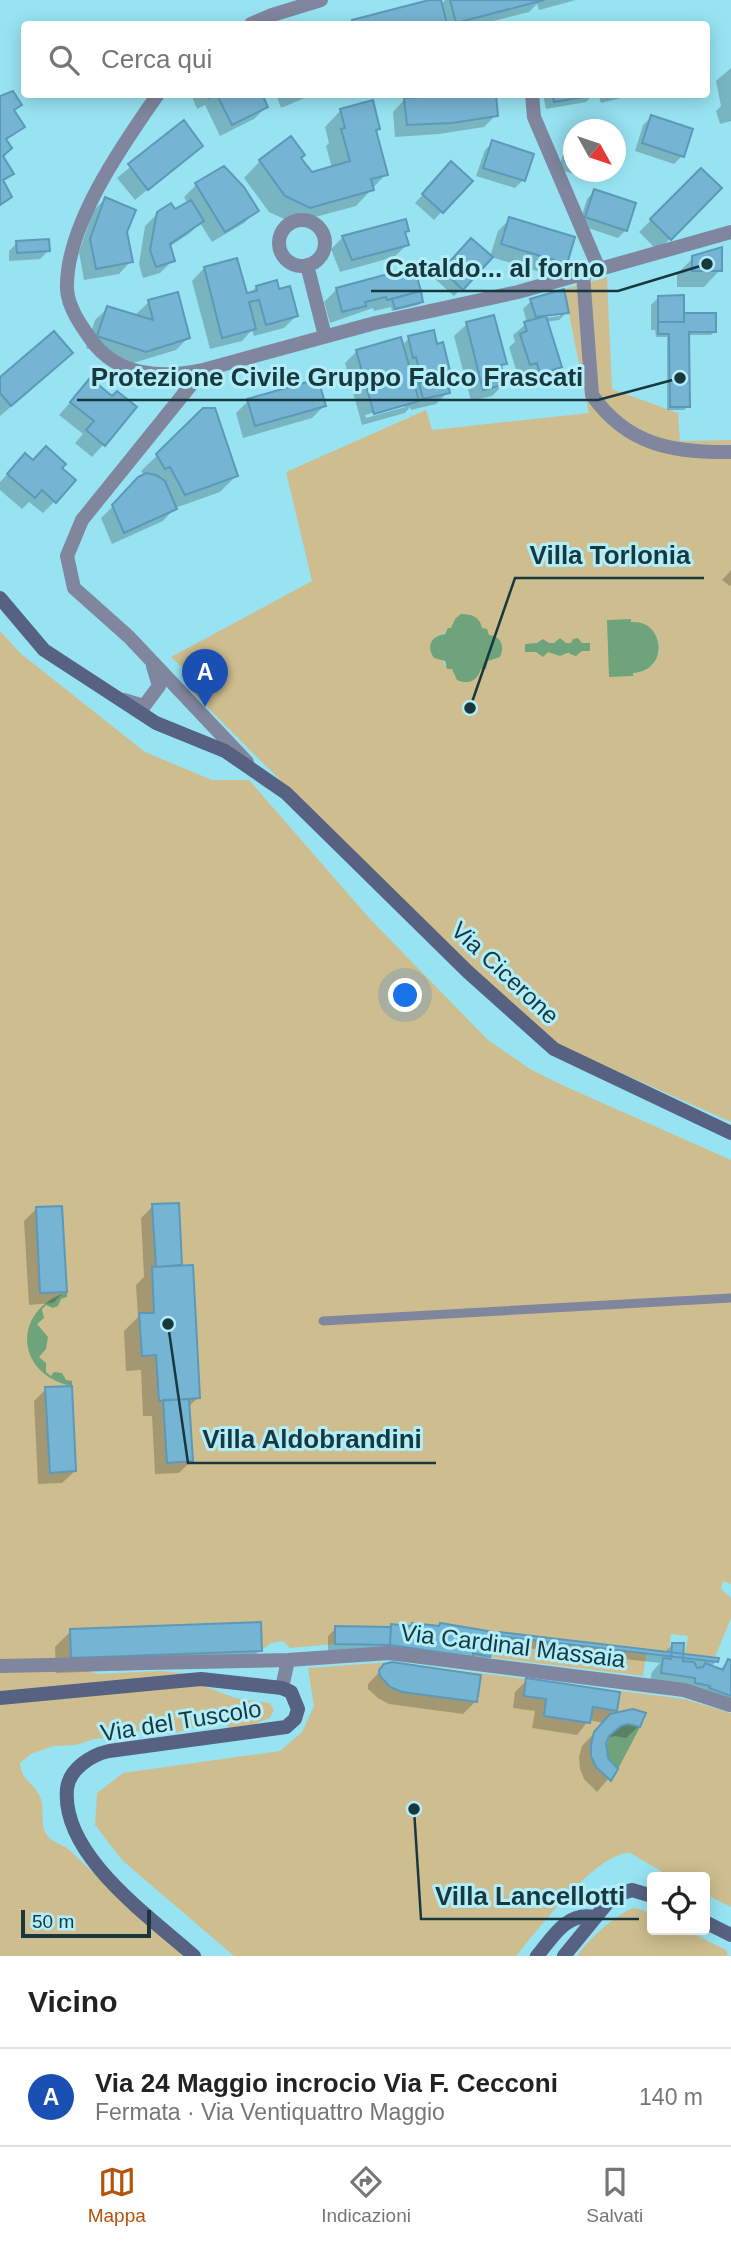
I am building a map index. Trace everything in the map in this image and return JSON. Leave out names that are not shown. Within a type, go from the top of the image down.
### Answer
[{"type":"main road","name":"Via Cicerone","points":[[0,598],[44,650],[156,723],[225,751],[286,793],[468,972],[554,1049],[731,1133]]},
{"type":"main road","name":"Via del Tuscolo","points":[[0,1698],[201,1679],[282,1688],[291,1692],[298,1709],[295,1718],[286,1727],[102,1752],[75,1770],[68,1782],[66,1801],[70,1819],[84,1848],[100,1870],[122,1892],[194,1956]]},
{"type":"main road","points":[[564,1956],[608,1900],[619,1892],[632,1890],[647,1894]]},
{"type":"main road","points":[[537,1956],[569,1920],[581,1915],[594,1917]]},
{"type":"main road","points":[[710,1924],[731,1935]]},
{"type":"street","points":[[258,21],[321,0]]},
{"type":"street","points":[[155,98],[99,185],[70,260],[67,292],[78,321],[98,349],[114,361],[144,374],[174,376],[203,370],[325,336],[518,292],[731,232]]},
{"type":"street","points":[[532,98],[534,117],[599,269]]},
{"type":"street","points":[[307,265],[325,336]]},
{"type":"street","points":[[583,274],[592,395],[601,408],[616,424],[640,438],[680,451],[731,452]]},
{"type":"street","points":[[203,370],[82,520],[67,556],[74,588],[152,661],[261,776]]},
{"type":"street","points":[[117,698],[145,706],[159,686],[152,661]]},
{"type":"street","name":"Via Cardinal Massaia","points":[[0,1666],[288,1660],[389,1654],[684,1690],[731,1704]]},
{"type":"street","points":[[282,1688],[288,1660]]},
{"type":"lane","points":[[323,1321],[731,1298]]},
{"type":"shaded area","points":[[607,277],[612,389],[678,413],[680,441],[731,440],[731,1122],[561,1046],[464,961],[263,763],[188,688],[184,669],[171,657],[312,581],[286,472],[426,410],[432,430],[589,413],[564,289]],"holes":[[[631,622],[658,639],[659,652],[653,665],[633,673]],[[452,628],[489,635],[485,666],[481,669],[445,665],[433,639]]]},
{"type":"shaded area","points":[[461,614],[477,619],[482,628],[487,629],[489,635],[499,640],[502,645],[500,657],[488,661],[486,669],[481,669],[475,679],[469,682],[457,680],[452,669],[447,669],[445,661],[434,658],[430,649],[433,639],[445,634]]},
{"type":"shaded area","points":[[631,619],[631,622],[642,623],[651,628],[659,646],[658,655],[653,664],[645,670],[633,673],[633,676],[609,677],[607,620]]},
{"type":"shaded area","points":[[0,631],[20,653],[145,752],[212,780],[249,780],[370,919],[488,1040],[530,1069],[562,1085],[731,1160],[731,1584],[723,1581],[721,1589],[731,1598],[731,1618],[715,1657],[685,1654],[688,1636],[671,1634],[669,1652],[647,1650],[643,1676],[390,1645],[335,1644],[290,1648],[283,1641],[271,1643],[261,1651],[37,1664],[99,1674],[160,1671],[193,1674],[206,1687],[235,1698],[270,1703],[274,1710],[270,1718],[243,1728],[231,1728],[220,1722],[169,1734],[133,1731],[76,1745],[53,1746],[31,1754],[20,1763],[23,1774],[41,1799],[43,1825],[47,1835],[67,1848],[183,1956],[0,1956]]},
{"type":"shaded area","points":[[560,638],[566,643],[578,638],[582,643],[590,643],[590,651],[582,651],[576,656],[568,653],[560,656],[548,652],[543,657],[536,652],[525,652],[525,644],[537,643],[543,639],[554,643]]},
{"type":"shaded area","points":[[67,1292],[67,1297],[61,1299],[58,1306],[53,1308],[46,1305],[42,1309],[44,1318],[37,1324],[48,1337],[46,1349],[39,1357],[46,1363],[46,1372],[51,1376],[54,1372],[62,1373],[66,1380],[72,1381],[72,1386],[53,1379],[39,1369],[30,1356],[27,1341],[29,1326],[36,1313],[49,1301]]},
{"type":"shaded area","points":[[392,1662],[684,1699],[731,1713],[731,1907],[710,1896],[710,1872],[662,1872],[630,1853],[616,1856],[585,1878],[568,1894],[516,1956],[234,1956],[123,1861],[95,1825],[97,1793],[123,1773],[280,1751],[302,1732],[314,1706],[308,1668]]},
{"type":"shaded area","points":[[628,1724],[640,1727],[618,1769],[608,1756],[607,1743],[614,1731]]},
{"type":"shaded area","points":[[635,1908],[647,1912],[647,1935],[696,1935],[726,1950],[728,1956],[577,1956],[604,1927]]},
{"type":"building","points":[[429,0],[441,0],[446,21],[352,21]]},
{"type":"building","points":[[450,0],[544,0],[464,21],[455,21]]},
{"type":"building","points":[[13,91],[22,105],[14,110],[25,127],[6,139],[12,148],[3,156],[14,174],[3,180],[12,197],[0,205],[0,96]]},
{"type":"building","points":[[218,98],[264,98],[268,107],[232,125]]},
{"type":"building","points":[[404,98],[496,98],[498,116],[452,123],[407,125]]},
{"type":"building","points":[[553,98],[578,98],[554,102]]},
{"type":"building","points":[[373,100],[380,129],[376,130],[388,175],[371,179],[374,190],[310,208],[285,196],[259,160],[291,136],[305,155],[301,158],[312,172],[350,161],[341,129],[345,128],[340,109]]},
{"type":"building","points":[[651,115],[693,129],[684,157],[642,143]]},
{"type":"building","points":[[184,120],[203,146],[148,190],[128,164]]},
{"type":"building","points":[[492,140],[534,154],[525,181],[483,168]]},
{"type":"building","points":[[451,161],[473,181],[443,213],[422,194]]},
{"type":"building","points":[[224,166],[244,187],[259,211],[225,232],[195,183]]},
{"type":"building","points":[[701,168],[722,188],[671,240],[650,219]]},
{"type":"building","points":[[594,189],[636,203],[627,231],[585,217]]},
{"type":"building","points":[[105,197],[136,210],[127,232],[133,262],[96,269],[90,239]]},
{"type":"building","points":[[191,200],[204,221],[170,244],[175,261],[156,267],[150,250],[157,212],[171,203],[175,209]]},
{"type":"building","points":[[509,217],[575,237],[567,264],[501,244]]},
{"type":"building","points":[[406,219],[409,231],[405,232],[409,245],[352,260],[342,236]]},
{"type":"building","points":[[471,238],[493,257],[463,290],[442,270]]},
{"type":"building","points":[[49,239],[50,251],[17,253],[16,241]]},
{"type":"building","points":[[722,247],[722,271],[692,271],[692,256]]},
{"type":"building","points":[[237,258],[247,293],[257,291],[256,286],[277,280],[279,289],[290,286],[298,316],[266,325],[259,300],[249,302],[256,329],[222,338],[204,267]]},
{"type":"building","points":[[414,267],[421,291],[387,300],[386,297],[365,302],[366,306],[342,312],[336,288]]},
{"type":"building","points":[[564,289],[569,313],[536,317],[530,299]]},
{"type":"building","points":[[421,291],[423,302],[395,309],[392,299]]},
{"type":"building","points":[[178,292],[190,338],[146,352],[97,336],[107,306],[153,320],[148,300]]},
{"type":"building","points":[[684,295],[684,322],[658,322],[658,296]]},
{"type":"building","points":[[684,313],[716,313],[716,332],[689,332],[690,407],[670,407],[669,334],[658,334],[658,322],[684,322]]},
{"type":"building","points":[[494,315],[507,364],[501,365],[506,384],[483,390],[466,322]]},
{"type":"building","points":[[546,316],[562,367],[540,374],[537,363],[530,365],[520,334],[527,331],[524,322]]},
{"type":"building","points":[[434,330],[437,344],[443,342],[453,383],[448,384],[450,393],[423,399],[419,383],[422,382],[408,336]]},
{"type":"building","points":[[54,331],[73,353],[11,406],[0,393],[0,377]]},
{"type":"building","points":[[401,337],[419,401],[374,414],[356,350]]},
{"type":"building","points":[[90,378],[112,396],[117,391],[137,407],[105,446],[86,430],[94,421],[70,402]]},
{"type":"building","points":[[318,379],[326,406],[255,426],[247,399]]},
{"type":"building","points":[[203,408],[215,408],[238,476],[185,495],[170,467],[165,469],[156,454]]},
{"type":"building","points":[[46,446],[66,464],[62,468],[76,480],[56,503],[42,490],[35,498],[7,474],[25,453],[33,460]]},
{"type":"building","points":[[146,473],[165,481],[177,509],[124,533],[112,505],[138,477]]},
{"type":"building","points":[[179,1203],[182,1265],[156,1267],[152,1204]]},
{"type":"building","points":[[62,1206],[67,1292],[40,1293],[36,1207]]},
{"type":"building","points":[[193,1265],[200,1398],[159,1401],[156,1355],[142,1356],[139,1313],[154,1313],[152,1267]]},
{"type":"building","points":[[72,1386],[76,1471],[50,1473],[45,1387]]},
{"type":"building","points":[[189,1399],[193,1461],[167,1463],[163,1400]]},
{"type":"building","points":[[261,1622],[262,1651],[71,1658],[70,1629]]},
{"type":"building","points":[[412,1623],[439,1626],[440,1623],[494,1632],[490,1657],[390,1645],[391,1624],[411,1626]]},
{"type":"building","points":[[335,1626],[391,1627],[390,1645],[335,1644]]},
{"type":"building","points":[[499,1632],[719,1658],[718,1662],[498,1636]]},
{"type":"building","points":[[672,1643],[684,1643],[683,1661],[694,1662],[697,1668],[703,1667],[705,1663],[723,1670],[728,1659],[731,1660],[731,1696],[709,1688],[710,1686],[695,1683],[695,1678],[661,1673],[663,1658],[671,1659]]},
{"type":"building","points":[[392,1662],[481,1675],[477,1702],[402,1692],[390,1687],[380,1676],[379,1670],[384,1664]]},
{"type":"building","points":[[526,1678],[620,1692],[617,1711],[593,1707],[590,1723],[544,1716],[546,1699],[524,1696]]},
{"type":"building","points":[[633,1709],[646,1713],[640,1727],[628,1724],[621,1726],[609,1736],[606,1743],[608,1758],[618,1769],[611,1781],[596,1767],[591,1756],[594,1732],[610,1714]]},
{"type":"place","name":"Cataldo... al forno","points":[[707,264]]},
{"type":"place","name":"Protezione Civile Gruppo Falco Frascati","points":[[680,378]]},
{"type":"place","name":"Via 24 Maggio incrocio Via F. Cecconi","points":[[205,707]]},
{"type":"place","name":"Villa Torlonia","points":[[470,708]]},
{"type":"place","name":"Villa Aldobrandini","points":[[168,1324]]},
{"type":"place","name":"Villa Lancellotti","points":[[414,1809]]}]
